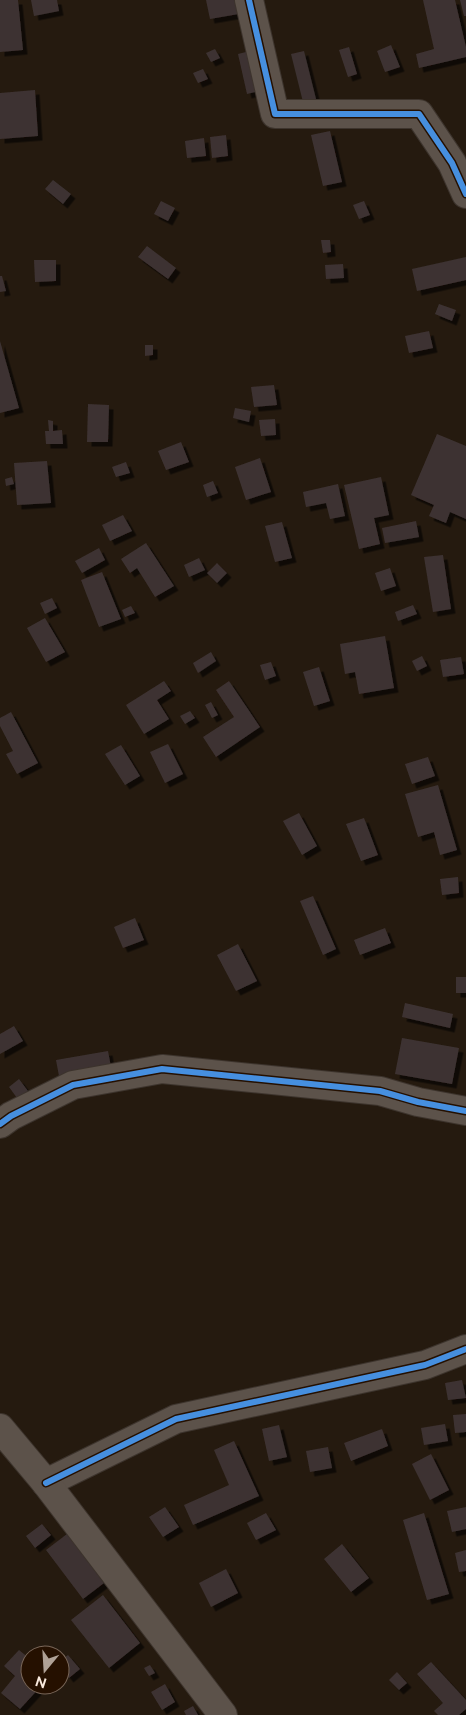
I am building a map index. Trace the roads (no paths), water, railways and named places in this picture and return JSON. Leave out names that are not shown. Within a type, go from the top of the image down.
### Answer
[{"type":"street","points":[[249,0],[275,114],[419,114],[452,163],[466,194]]},
{"type":"street","points":[[0,1124],[10,1116],[73,1085],[162,1069],[380,1091],[418,1102],[466,1111]]},
{"type":"street","points":[[46,1483],[176,1419],[425,1365],[466,1349]]},
{"type":"street","points":[[0,1428],[46,1483],[223,1715]]}]
